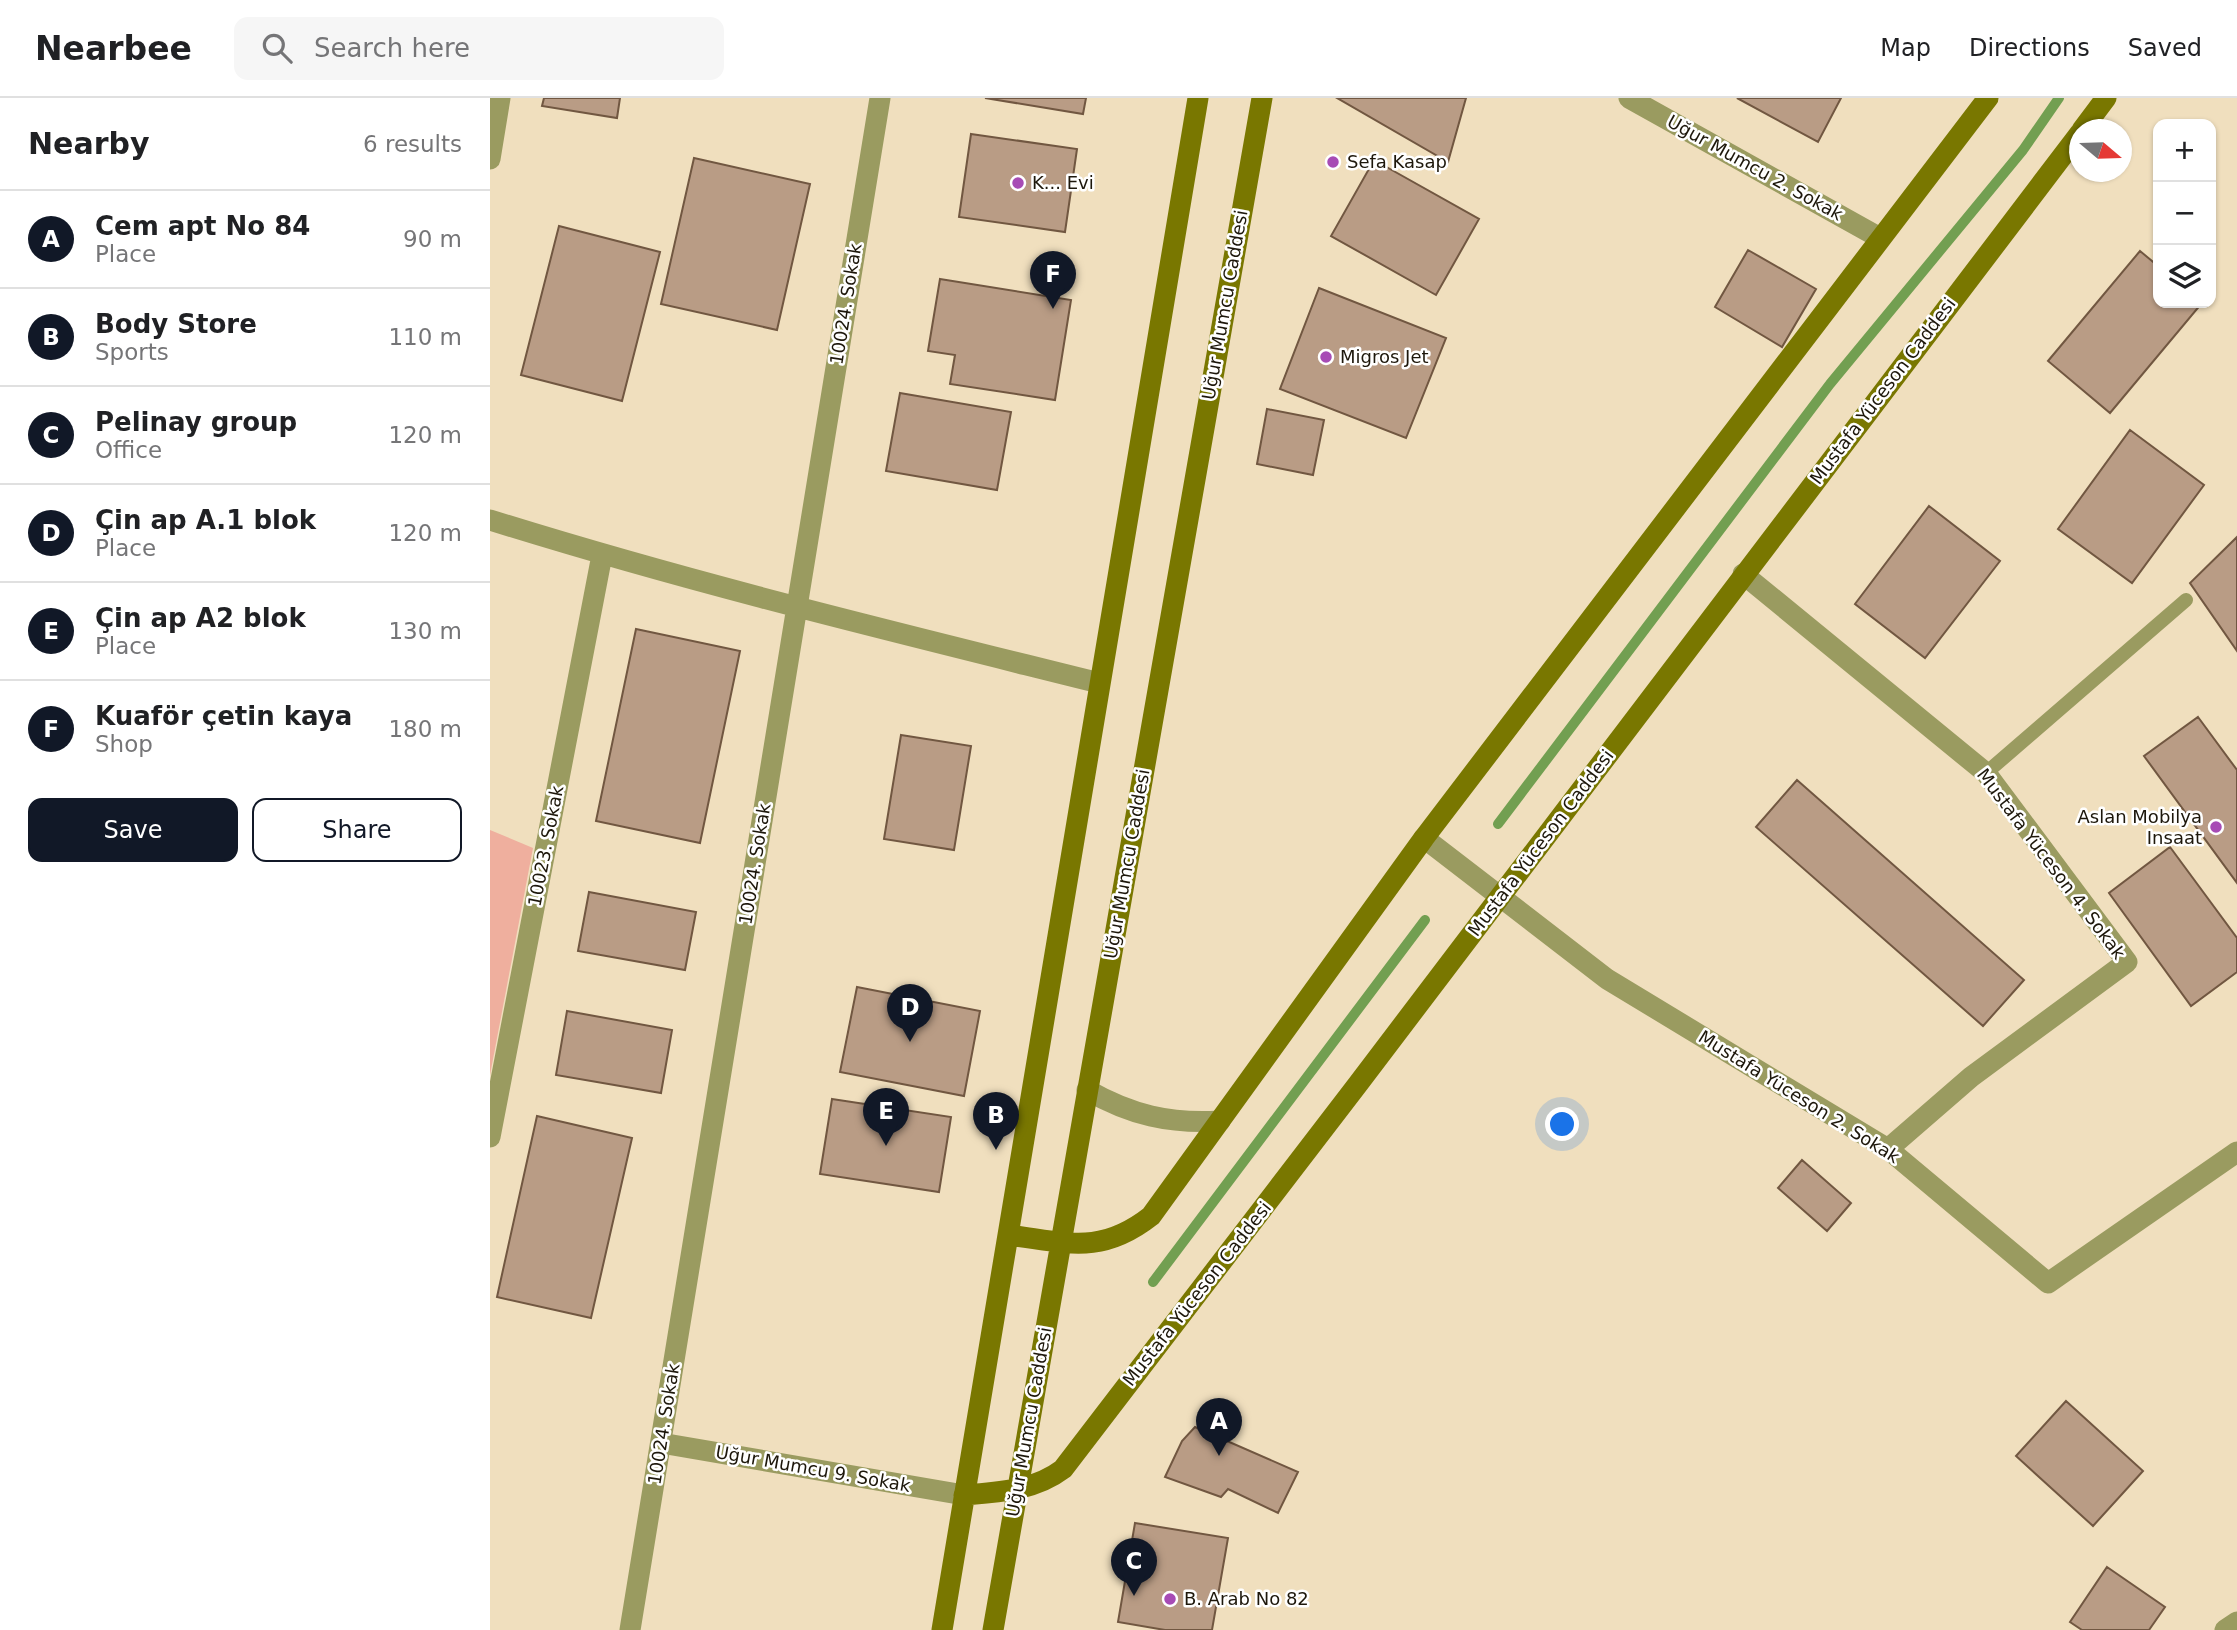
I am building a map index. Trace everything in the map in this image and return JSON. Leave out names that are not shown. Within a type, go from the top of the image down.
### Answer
[{"type":"street","points":[[490,159],[500,98]]},
{"type":"street","name":"10024. Sokak","points":[[630,1630],[880,98]]},
{"type":"street","points":[[942,1630],[1198,98]]},
{"type":"street","name":"Uğur Mumcu Caddesi","points":[[993,1630],[1262,98]]},
{"type":"street","name":"Uğur Mumcu 2. Sokak","points":[[1629,98],[1880,238]]},
{"type":"street","points":[[1008,1235],[1080,1244],[1101,1242],[1119,1237],[1151,1216],[1424,838],[1989,98]]},
{"type":"street","name":"Mustafa Yüceson Caddesi","points":[[2090,119],[2106,98]]},
{"type":"street","name":"Mustafa Yüceson Caddesi","points":[[964,1495],[1017,1490],[1051,1478],[1063,1469],[2069,147]]},
{"type":"street","points":[[490,520],[602,555],[796,608],[1099,683]]},
{"type":"street","name":"10023. Sokak","points":[[490,1137],[494,1099],[602,555]]},
{"type":"street","name":"Mustafa Yüceson 4. Sokak","points":[[1743,574],[1986,773],[2127,962],[1971,1077],[1888,1149]]},
{"type":"street","name":"Mustafa Yüceson 2. Sokak","points":[[1424,838],[1607,979],[1888,1149],[2048,1283],[2237,1152]]},
{"type":"street","points":[[1087,1090],[1109,1102],[1156,1118],[1220,1121]]},
{"type":"street","name":"Uğur Mumcu 9. Sokak","points":[[661,1443],[964,1495]]},
{"type":"street","points":[[2225,1630],[2237,1622]]},
{"type":"lane","points":[[1986,773],[2186,600]]},
{"type":"shaded area","points":[[490,830],[533,848],[490,1075]]},
{"type":"building","points":[[544,98],[620,98],[617,118],[542,106]]},
{"type":"building","points":[[985,98],[1086,98],[1083,114]]},
{"type":"building","points":[[1337,98],[1466,98],[1448,162]]},
{"type":"building","points":[[1737,98],[1841,98],[1818,142]]},
{"type":"building","name":"K... Evi","points":[[971,134],[1077,149],[1065,232],[959,217]]},
{"type":"building","points":[[694,158],[810,184],[777,330],[661,304]]},
{"type":"building","points":[[1374,160],[1479,219],[1436,295],[1331,236]]},
{"type":"building","points":[[559,226],[660,252],[622,401],[521,375]]},
{"type":"building","points":[[1748,250],[1816,289],[1782,347],[1715,307]]},
{"type":"building","points":[[2140,251],[2153,262],[2153,308],[2198,308],[2110,413],[2048,361]]},
{"type":"building","points":[[940,279],[1071,300],[1055,400],[950,384],[955,355],[928,351]]},
{"type":"building","points":[[1319,288],[1446,338],[1406,438],[1280,389]]},
{"type":"building","points":[[900,393],[1011,412],[997,490],[886,471]]},
{"type":"building","points":[[1267,409],[1324,420],[1313,475],[1257,464]]},
{"type":"building","points":[[2130,430],[2204,485],[2132,583],[2058,529]]},
{"type":"building","points":[[1929,506],[2000,561],[1925,658],[1855,604]]},
{"type":"building","points":[[2237,537],[2237,651],[2190,583]]},
{"type":"building","points":[[636,629],[740,651],[700,843],[596,821]]},
{"type":"building","name":"Aslan Mobilya Insaat","points":[[2198,717],[2237,770],[2237,883],[2144,756]]},
{"type":"building","points":[[901,735],[971,746],[954,850],[884,839]]},
{"type":"building","points":[[1797,780],[2024,980],[1983,1026],[1756,827]]},
{"type":"building","points":[[2170,847],[2237,938],[2237,972],[2191,1006],[2109,893]]},
{"type":"building","points":[[589,892],[696,912],[685,970],[578,951]]},
{"type":"building","points":[[857,987],[980,1011],[964,1096],[840,1072]]},
{"type":"building","points":[[567,1011],[672,1030],[661,1093],[556,1075]]},
{"type":"building","points":[[832,1099],[951,1117],[939,1192],[820,1174]]},
{"type":"building","points":[[537,1116],[632,1138],[591,1318],[497,1297]]},
{"type":"building","points":[[1802,1160],[1851,1203],[1827,1231],[1778,1188]]},
{"type":"building","points":[[2066,1401],[2143,1471],[2093,1526],[2016,1456]]},
{"type":"building","points":[[1195,1427],[1298,1472],[1278,1513],[1228,1489],[1221,1497],[1165,1477],[1182,1441]]},
{"type":"building","name":"B. Arab No 82","points":[[1135,1523],[1228,1538],[1212,1630],[1165,1630],[1118,1622]]},
{"type":"building","points":[[2107,1567],[2165,1607],[2149,1630],[2082,1630],[2070,1622]]},
{"type":"waterway","points":[[1498,824],[1830,384],[2023,150],[2059,98]]},
{"type":"waterway","points":[[1153,1282],[1425,920]]},
{"type":"place","name":"Sefa Kasap","points":[[1333,162]]},
{"type":"place","name":"K... Evi","points":[[1018,183]]},
{"type":"place","name":"Kuaför çetin kaya","points":[[1053,309]]},
{"type":"place","name":"Migros Jet","points":[[1326,357]]},
{"type":"place","name":"Aslan Mobilya Insaat","points":[[2216,827]]},
{"type":"place","name":"Çin ap A.1 blok","points":[[910,1042]]},
{"type":"place","name":"Çin ap A2 blok","points":[[886,1146]]},
{"type":"place","name":"Body Store","points":[[996,1150]]},
{"type":"place","name":"Cem apt No 84","points":[[1219,1456]]},
{"type":"place","name":"Pelinay group","points":[[1134,1596]]},
{"type":"place","name":"B. Arab No 82","points":[[1170,1599]]}]
